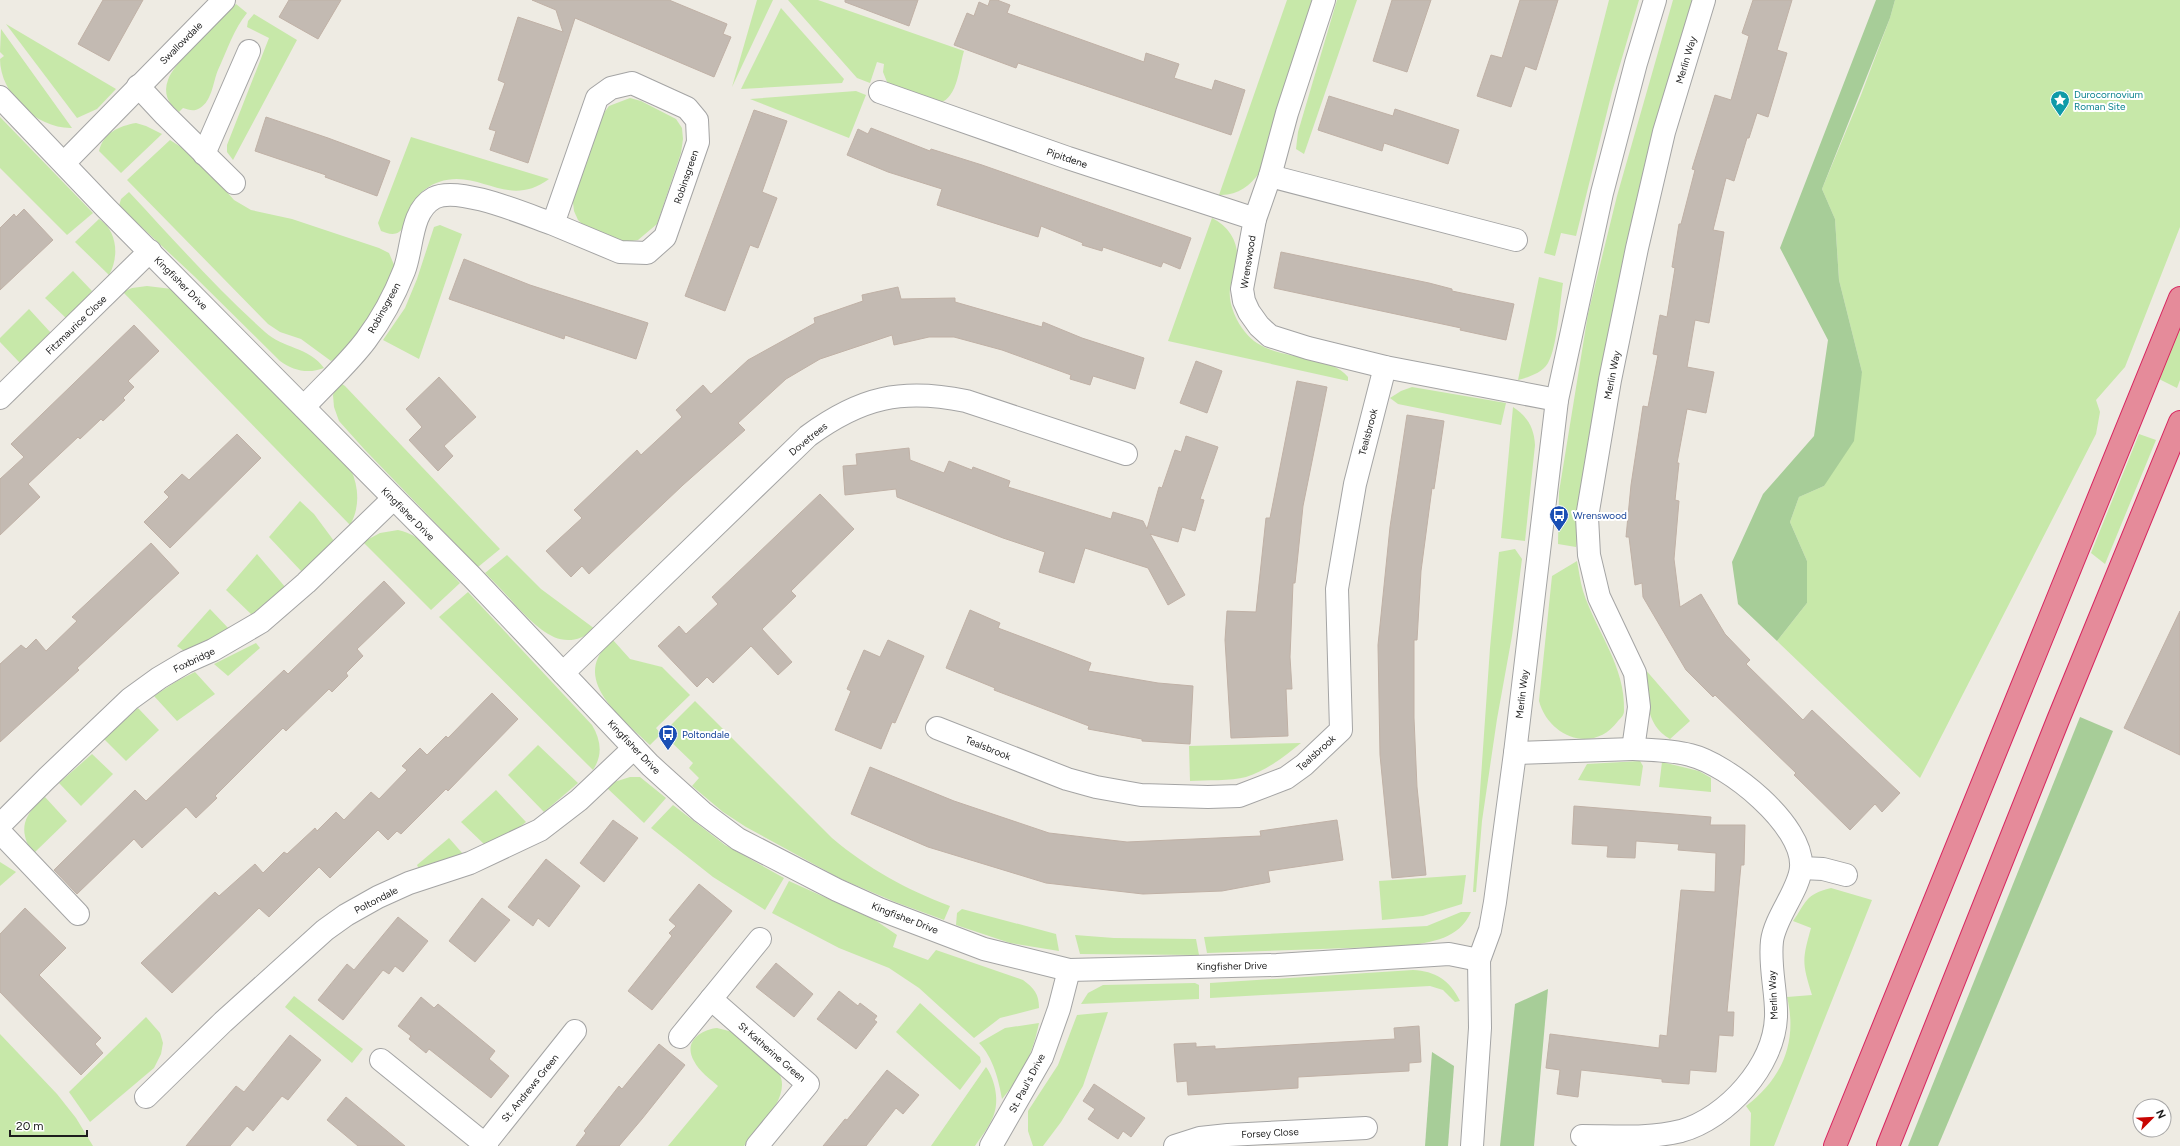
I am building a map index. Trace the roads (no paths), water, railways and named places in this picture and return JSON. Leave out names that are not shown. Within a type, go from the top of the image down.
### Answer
[{"type":"highway","points":[[1835,1146],[2180,298]]},
{"type":"highway","points":[[1888,1146],[2049,743],[2180,422]]},
{"type":"street","name":"Swallowdale","points":[[64,163],[224,0]]},
{"type":"street","name":"Wrenswood","points":[[1324,0],[1287,113],[1270,176],[1255,219],[1242,289],[1244,301],[1259,326],[1270,336],[1385,367],[1557,400]]},
{"type":"street","name":"Merlin Way","points":[[1472,1146],[1480,1028],[1479,960],[1490,930],[1495,902],[1515,753],[1557,400],[1602,193],[1636,63],[1655,0]]},
{"type":"street","name":"Merlin Way","points":[[1633,749],[1639,707],[1635,674],[1599,597],[1589,555],[1587,517],[1610,380],[1637,248],[1664,132],[1704,0]]},
{"type":"street","points":[[204,154],[249,51]]},
{"type":"street","name":"Robinsgreen","points":[[304,407],[366,340],[376,325],[404,271],[416,222],[423,208],[434,198],[448,193],[467,195],[553,224],[620,252],[647,253],[665,237],[698,142],[697,120],[687,108],[632,83],[610,88],[597,98],[553,224]]},
{"type":"street","points":[[138,86],[234,183]]},
{"type":"street","name":"Pipitdene","points":[[880,92],[1068,158],[1255,219]]},
{"type":"street","name":"Kingfisher Drive","points":[[0,97],[393,499],[472,577],[634,748],[702,812],[738,838],[830,887],[879,909],[984,949],[1068,970],[1277,965],[1449,954],[1479,960]]},
{"type":"street","points":[[1270,176],[1516,240]]},
{"type":"street","name":"Fitzmaurice Close","points":[[0,398],[150,251]]},
{"type":"street","name":"Tealsbrook","points":[[937,728],[1067,779],[1096,788],[1140,795],[1239,796],[1286,778],[1304,765],[1342,730],[1337,589],[1355,484],[1385,367]]},
{"type":"street","name":"Dovetrees","points":[[563,673],[808,436],[839,415],[858,406],[878,399],[899,395],[941,396],[966,401],[1126,454]]},
{"type":"street","name":"Foxbridge","points":[[0,825],[130,699],[159,678],[186,662],[213,650],[261,622],[306,583],[393,499]]},
{"type":"street","name":"Poltondale","points":[[146,1097],[223,1022],[325,930],[346,915],[409,883],[470,863],[540,830],[579,800],[634,748]]},
{"type":"street","points":[[1515,753],[1633,749],[1669,751],[1691,755],[1731,773],[1753,791],[1775,814],[1791,834],[1800,853],[1802,868],[1822,869],[1846,875]]},
{"type":"street","points":[[0,832],[78,914]]},
{"type":"street","name":"Merlin Way","points":[[1582,1136],[1650,1136],[1682,1130],[1724,1108],[1748,1084],[1762,1063],[1771,1042],[1776,1017],[1771,962],[1772,940],[1802,868]]},
{"type":"street","points":[[680,1037],[760,939]]},
{"type":"street","name":"St. Paul's Drive","points":[[994,1145],[1042,1057],[1059,1009],[1068,970]]},
{"type":"street","name":"St Katherine Green","points":[[711,999],[808,1084],[757,1146]]},
{"type":"street","name":"St. Andrews Green","points":[[381,1060],[486,1145],[575,1031]]},
{"type":"street","name":"Forsey Close","points":[[1175,1146],[1200,1138],[1228,1135],[1366,1128]]},
{"type":"place","name":"Durocornovium Roman Site","points":[[2060,117]]},
{"type":"place","name":"Wrenswood","points":[[1559,532]]},
{"type":"place","name":"Poltondale","points":[[668,751]]}]
